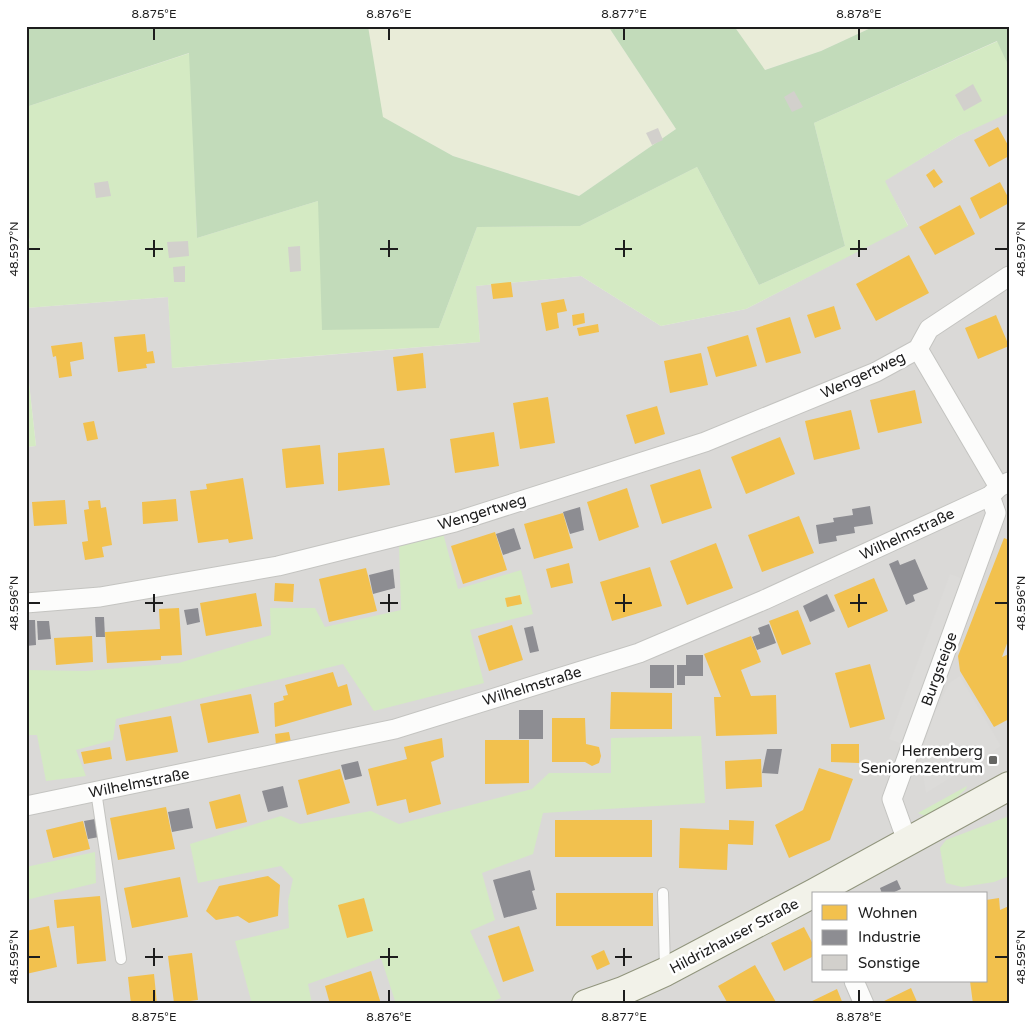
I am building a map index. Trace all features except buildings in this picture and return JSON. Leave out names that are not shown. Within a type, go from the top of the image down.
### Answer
[{"type":"main road","name":"Hildrizhauser Straße","points":[[816,892],[1009,786]]},
{"type":"main road","name":"Hildrizhauser Straße","points":[[586,1004],[623,991],[665,972],[812,894]]},
{"type":"street","name":"Wengertweg","points":[[26,603],[100,597],[278,566],[455,522],[705,442],[876,372],[918,349],[929,329],[1009,276]]},
{"type":"street","name":"Wengertweg","points":[[918,349],[999,488]]},
{"type":"street","name":"Wilhelmstraße","points":[[26,806],[395,729],[639,653],[764,600],[999,488]]},
{"type":"street","name":"Burgsteige","points":[[907,841],[892,799],[996,513],[999,488]]},
{"type":"street","points":[[854,982],[864,1004]]},
{"type":"lane","points":[[96,791],[121,958]]},
{"type":"lane","points":[[663,893],[665,972]]},
{"type":"shaded area","points":[[1007,112],[1009,113],[1009,1004],[26,1004],[26,447],[36,446],[26,356],[26,308],[168,297],[173,368],[480,342],[475,286],[581,276],[661,326],[746,309],[908,225],[884,181],[958,136]]},
{"type":"shaded area","points":[[950,574],[966,580],[905,745],[889,739]]},
{"type":"shaded area","points":[[960,676],[1001,746],[926,793],[920,758],[933,717],[949,683]]},
{"type":"green space","points":[[26,26],[368,26],[383,117],[453,156],[579,196],[676,129],[608,26],[734,26],[765,70],[821,51],[875,26],[1009,26],[1009,67],[997,41],[814,123],[845,246],[759,285],[697,167],[580,226],[477,227],[439,328],[322,330],[318,201],[197,238],[189,53],[26,107]]},
{"type":"green space","points":[[368,26],[608,26],[676,129],[579,196],[453,156],[382,117]]},
{"type":"green space","points":[[734,26],[875,26],[821,51],[764,70]]},
{"type":"green space","points":[[998,41],[1009,67],[1009,113],[958,136],[885,181],[908,226],[746,309],[661,326],[581,276],[476,286],[480,342],[172,368],[168,297],[26,308],[26,242],[30,241],[26,226],[26,107],[190,53],[197,238],[318,201],[439,328],[477,227],[580,226],[697,167],[759,285],[845,246],[814,123]]},
{"type":"green space","points":[[26,356],[36,446],[26,447]]},
{"type":"green space","points":[[443,533],[458,589],[521,570],[533,614],[470,630],[484,683],[374,711],[343,664],[116,719],[113,740],[76,750],[86,776],[46,781],[37,735],[26,735],[26,670],[86,671],[179,663],[271,635],[270,608],[315,608],[325,627],[401,610],[399,544]]},
{"type":"green space","points":[[701,736],[705,803],[543,813],[533,854],[482,873],[495,920],[470,931],[501,998],[486,1004],[396,1004],[381,958],[308,984],[312,1004],[252,1004],[235,941],[289,928],[288,901],[293,879],[281,866],[198,883],[190,844],[281,816],[300,824],[371,811],[399,824],[532,789],[549,773],[611,773],[611,738]]},
{"type":"green space","points":[[967,786],[950,804],[937,812],[931,815],[918,813]]},
{"type":"green space","points":[[1009,816],[1009,876],[994,882],[962,887],[946,883],[940,848],[946,840]]},
{"type":"green space","points":[[95,852],[96,883],[26,900],[26,867]]},
{"type":"place","name":"Herrenberg Seniorenzentrum","points":[[993,760]]}]
